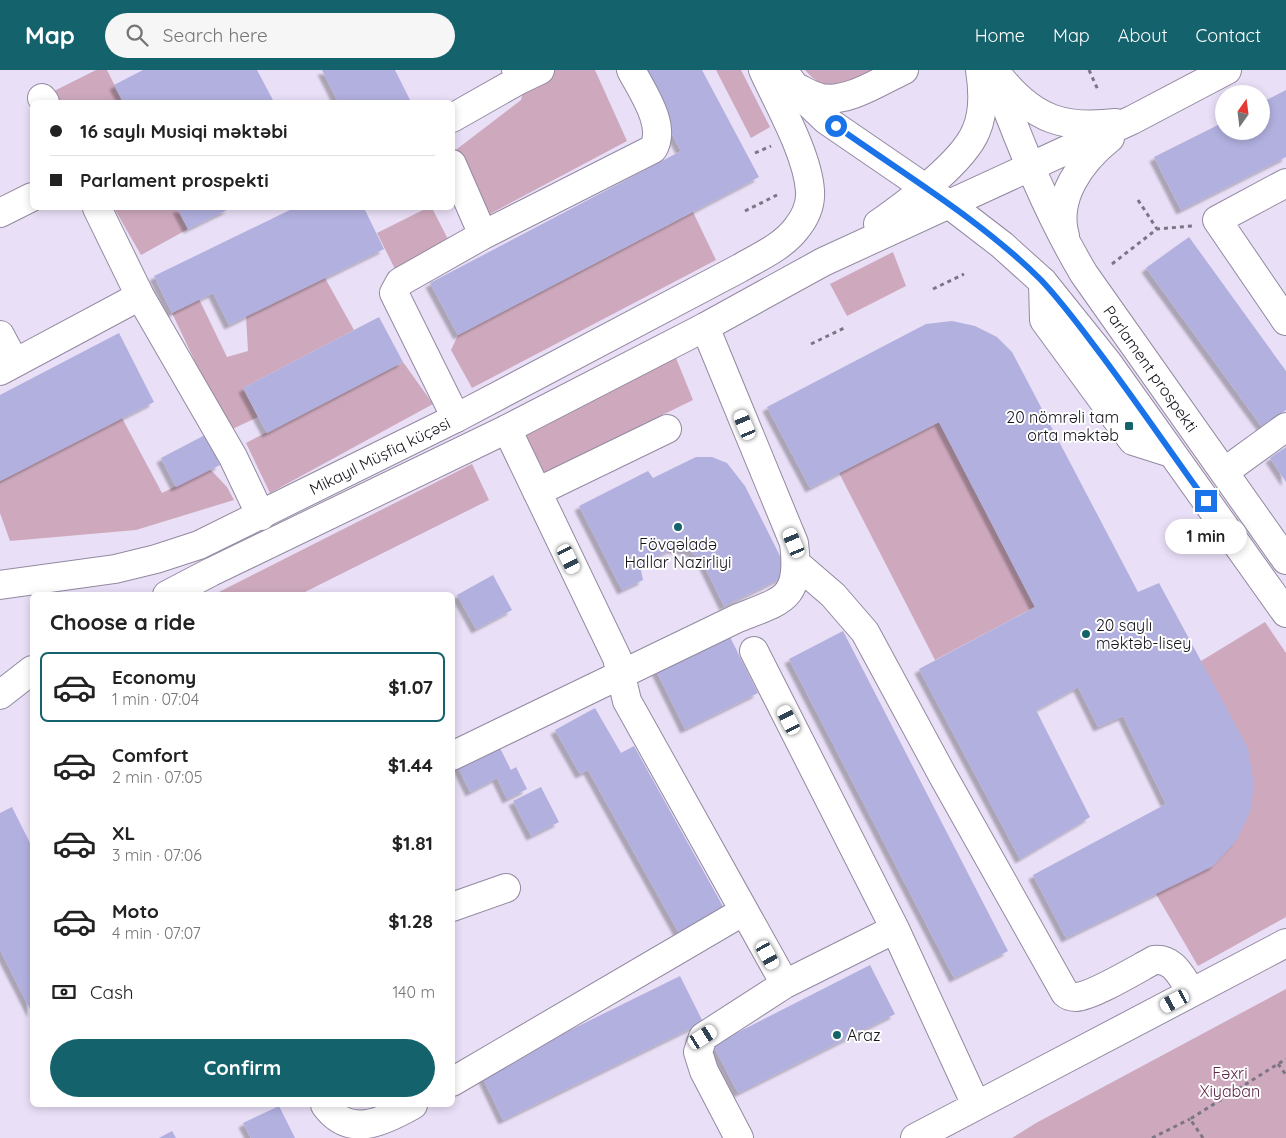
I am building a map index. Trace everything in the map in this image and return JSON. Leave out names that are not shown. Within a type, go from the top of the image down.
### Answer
[{"type":"main road","points":[[456,418],[394,293],[400,282],[483,235],[653,149],[659,140],[658,127],[630,70]]},
{"type":"main road","name":"Mikayıl Müşfiq küçəsi","points":[[0,586],[115,569],[156,559],[199,545],[456,418],[740,268],[786,240],[805,217],[809,204],[810,190],[801,159],[763,70]]},
{"type":"main road","points":[[787,78],[810,94],[832,99],[854,93],[904,70]]},
{"type":"main road","points":[[823,262],[903,207],[954,162],[968,145],[976,132],[981,116],[980,70]]},
{"type":"main road","points":[[993,70],[1016,97],[1044,117],[1068,124],[1094,125],[1132,120]]},
{"type":"main road","name":"Parlament prospekti","points":[[993,70],[1030,168],[1067,245],[1090,282],[1286,560]]},
{"type":"main road","points":[[823,262],[1132,120],[1227,70]]},
{"type":"main road","points":[[455,116],[525,73]]},
{"type":"main road","name":"Parlament prospekti","points":[[787,78],[826,120],[950,205],[1002,245],[1043,282],[1108,363],[1286,613]]},
{"type":"main road","points":[[1067,245],[1062,224],[1063,211],[1072,183],[1094,152],[1132,120]]},
{"type":"main road","points":[[455,171],[483,235]]},
{"type":"main road","points":[[1286,183],[1217,220],[1286,320]]},
{"type":"main road","points":[[0,213],[30,198]]},
{"type":"main road","points":[[98,210],[140,296],[233,458],[261,516]]},
{"type":"main road","name":"Mikayıl Müşfiq küçəsi","points":[[173,592],[210,572],[507,429],[705,327],[823,262]]},
{"type":"main road","points":[[0,336],[7,367],[140,296]]},
{"type":"main road","points":[[455,755],[738,618],[783,600],[794,582],[797,564],[794,543],[705,327]]},
{"type":"main road","points":[[1224,472],[1286,427]]},
{"type":"main road","points":[[507,429],[617,658],[627,701],[785,984]]},
{"type":"main road","points":[[537,492],[667,429]]},
{"type":"main road","points":[[797,564],[833,596],[865,632],[943,776],[1065,992],[1069,996],[1076,997],[1090,993],[1154,960],[1163,959],[1169,962],[1192,992]]},
{"type":"main road","points":[[754,650],[895,928],[976,1106]]},
{"type":"main road","points":[[0,695],[30,672]]},
{"type":"main road","points":[[455,906],[506,888]]},
{"type":"main road","points":[[455,1080],[744,911]]},
{"type":"main road","points":[[738,1138],[704,1071],[698,1052],[703,1037],[785,984],[895,928]]},
{"type":"main road","points":[[914,1138],[1286,943]]},
{"type":"main road","points":[[326,1107],[331,1117],[349,1134],[370,1130],[410,1107]]},
{"type":"path","points":[[1089,70],[1098,90]]},
{"type":"path","points":[[756,153],[778,142]]},
{"type":"path","points":[[745,212],[777,195]]},
{"type":"path","points":[[1138,200],[1157,229]]},
{"type":"path","points":[[1112,264],[1157,229],[1185,227],[1217,220]]},
{"type":"path","points":[[933,289],[964,274]]},
{"type":"path","points":[[811,344],[844,328]]},
{"type":"path","points":[[1152,1138],[1190,1119],[1286,1059]]},
{"type":"path","points":[[1278,1064],[1286,1075]]},
{"type":"path","points":[[1190,1119],[1202,1138]]},
{"type":"green space","points":[[96,70],[107,70],[122,100],[58,100],[54,91]]},
{"type":"green space","points":[[528,70],[595,70],[627,141],[473,223],[455,159],[455,150],[521,100]]},
{"type":"green space","points":[[716,70],[741,70],[770,127],[751,138]]},
{"type":"green space","points":[[805,70],[875,70],[847,84],[831,86],[822,84]]},
{"type":"green space","points":[[115,210],[178,210],[188,229],[141,255]]},
{"type":"green space","points":[[423,210],[433,210],[452,247],[398,275],[377,233]]},
{"type":"green space","points":[[693,212],[716,260],[472,388],[451,350],[458,335]]},
{"type":"green space","points":[[893,252],[906,286],[847,316],[830,284]]},
{"type":"green space","points":[[325,278],[354,330],[243,388],[258,417],[228,431],[172,313],[199,299],[227,357],[248,351],[246,316]]},
{"type":"green space","points":[[674,353],[693,400],[544,473],[524,430]]},
{"type":"green space","points":[[403,362],[433,404],[270,493],[246,443]]},
{"type":"green space","points":[[122,418],[162,493],[210,469],[227,487],[234,500],[136,530],[10,541],[0,513],[0,481]]},
{"type":"green space","points":[[939,422],[1035,607],[935,660],[839,473]]},
{"type":"green space","points":[[472,464],[489,500],[305,592],[219,592]]},
{"type":"green space","points":[[1265,622],[1286,653],[1286,917],[1198,966],[1156,894],[1201,661]]},
{"type":"green space","name":"Fəxri Xiyaban","points":[[1286,989],[1286,1138],[1012,1138],[1036,1123]]},
{"type":"building","points":[[143,70],[257,70],[273,100],[122,100],[114,85]]},
{"type":"building","points":[[322,70],[395,70],[410,100],[337,100]]},
{"type":"building","points":[[638,70],[702,70],[759,177],[458,335],[430,283],[681,151]]},
{"type":"building","points":[[1286,90],[1286,157],[1181,210],[1154,157],[1215,126],[1215,140],[1270,140],[1270,98]]},
{"type":"building","points":[[178,210],[227,210],[188,229]]},
{"type":"building","points":[[290,210],[365,210],[384,249],[229,325],[213,293],[172,313],[154,276]]},
{"type":"building","points":[[1189,237],[1286,371],[1286,410],[1262,427],[1146,268]]},
{"type":"building","points":[[379,317],[403,362],[267,433],[243,388]]},
{"type":"building","name":"20 saylı məktəb-lisey","points":[[952,321],[975,326],[997,337],[1012,352],[1138,592],[1159,583],[1248,748],[1254,785],[1250,812],[1236,841],[1213,866],[1066,938],[1033,875],[1166,804],[1123,716],[1098,727],[1078,687],[1036,710],[1090,817],[1020,859],[919,669],[1035,607],[939,422],[810,488],[767,407],[926,324]]},
{"type":"building","points":[[119,333],[154,402],[0,481],[0,395]]},
{"type":"building","points":[[205,435],[220,465],[176,487],[161,458]]},
{"type":"building","points":[[1286,447],[1286,482],[1270,458]]},
{"type":"building","name":"Fövqəladə Hallar Nazirliyi","points":[[696,457],[712,457],[727,463],[745,486],[789,574],[724,606],[702,561],[690,551],[671,549],[640,566],[643,580],[622,590],[579,506],[648,471],[653,478]]},
{"type":"building","points":[[493,575],[512,610],[476,629],[457,595]]},
{"type":"building","points":[[727,631],[758,693],[685,729],[654,666]]},
{"type":"building","points":[[843,631],[1008,951],[954,978],[789,659]]},
{"type":"building","points":[[595,708],[621,753],[634,746],[725,910],[680,935],[588,770],[580,774],[555,730]]},
{"type":"building","points":[[498,744],[511,770],[516,767],[527,789],[507,799],[497,778],[470,792],[457,765]]},
{"type":"building","points":[[541,787],[559,822],[531,836],[513,801]]},
{"type":"building","points":[[12,807],[30,843],[30,1009],[0,950],[0,813]]},
{"type":"building","points":[[870,965],[895,1014],[738,1093],[713,1045]]},
{"type":"building","points":[[680,976],[703,1022],[503,1120],[481,1074]]},
{"type":"building","points":[[280,1107],[295,1138],[251,1138],[243,1123]]},
{"type":"building","points":[[172,1131],[176,1138],[159,1138]]},
{"type":"place","name":"20 nömrəli tam orta məktəb","points":[[1129,426]]},
{"type":"place","name":"Fövqəladə Hallar Nazirliyi","points":[[678,527]]},
{"type":"place","name":"20 saylı məktəb-lisey","points":[[1086,634]]},
{"type":"place","name":"Araz","points":[[837,1035]]},
{"type":"route","points":[[836,126],[950,205],[1002,245],[1043,282],[1108,363],[1206,501]]}]
